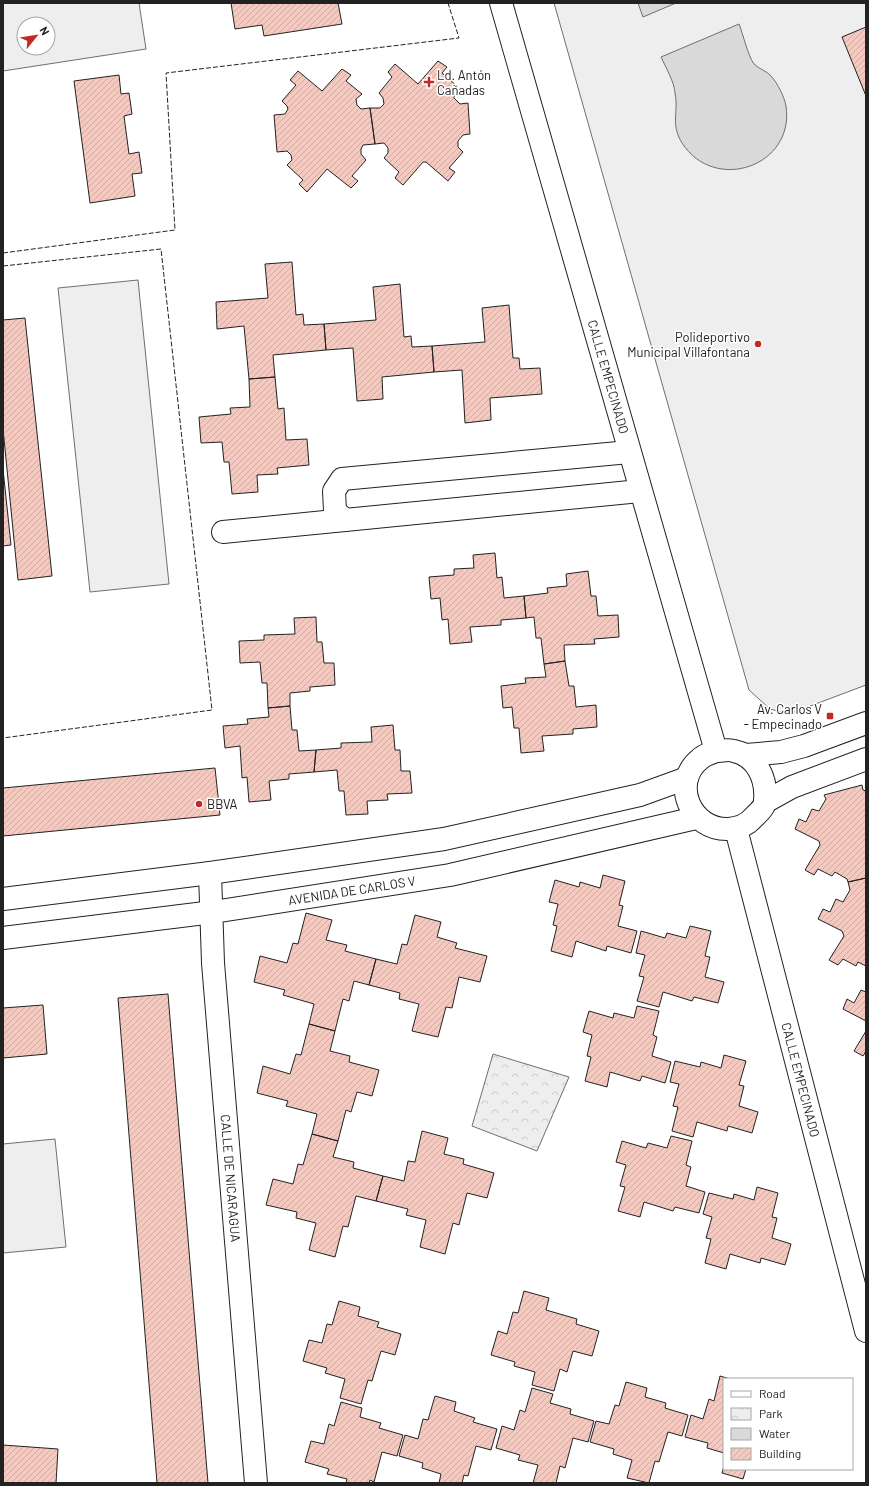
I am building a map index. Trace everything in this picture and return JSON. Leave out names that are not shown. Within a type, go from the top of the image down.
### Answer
[{"type":"street","name":"CALLE EMPECINADO","points":[[501,3],[640,491],[716,751]]},
{"type":"street","points":[[345,520],[335,511],[334,491],[342,479],[629,452]]},
{"type":"street","points":[[223,532],[640,491]]},
{"type":"street","points":[[746,755],[788,750],[866,723]]},
{"type":"street","points":[[765,802],[765,784],[759,768],[746,755],[734,750],[716,751],[700,759],[692,767],[687,778],[686,800],[696,818],[707,826],[718,830],[736,829],[749,822],[765,802],[792,787],[866,759]]},
{"type":"street","points":[[3,899],[210,874],[444,839],[640,795],[687,778]]},
{"type":"street","name":"AVENIDA DE CARLOS V","points":[[3,938],[213,912],[450,875],[696,818]]},
{"type":"street","name":"CALLE EMPECINADO","points":[[736,829],[866,1331]]},
{"type":"street","name":"CALLE DE NICARAGUA","points":[[210,874],[213,912],[213,963],[256,1483]]},
{"type":"green space","points":[[3,3],[139,3],[146,49],[3,71]]},
{"type":"green space","name":"Polideportivo Municipal Villafontana","points":[[554,3],[866,3],[866,685],[789,714],[770,709],[749,690]]},
{"type":"green space","points":[[138,280],[169,584],[90,592],[58,288]]},
{"type":"green space","points":[[493,1054],[569,1077],[537,1151],[472,1126]]},
{"type":"green space","points":[[55,1139],[66,1247],[3,1253],[3,1144]]},
{"type":"water","points":[[638,3],[676,3],[643,17]]},
{"type":"water","points":[[739,24],[754,64],[771,76],[782,94],[786,106],[785,127],[778,144],[766,158],[750,166],[732,170],[713,167],[696,159],[682,143],[676,130],[676,100],[674,88],[670,75],[661,57]]},
{"type":"building","points":[[231,3],[338,3],[342,24],[264,36],[262,25],[235,29]]},
{"type":"building","points":[[866,27],[866,96],[842,37]]},
{"type":"building","points":[[438,61],[447,67],[442,73],[458,87],[454,91],[454,98],[460,104],[468,103],[470,134],[463,135],[458,141],[458,147],[463,152],[449,168],[455,172],[448,181],[426,162],[423,162],[403,185],[395,178],[399,172],[384,158],[388,153],[388,148],[384,143],[375,144],[370,108],[380,108],[384,104],[383,98],[379,93],[392,77],[388,72],[395,64],[418,84]]},
{"type":"building","points":[[342,69],[351,75],[346,81],[362,94],[356,99],[357,105],[361,109],[370,108],[375,144],[363,145],[361,154],[366,160],[352,176],[358,181],[351,188],[327,169],[307,192],[299,184],[303,180],[287,165],[292,160],[291,155],[287,151],[277,152],[274,115],[285,114],[288,109],[282,101],[296,85],[290,80],[298,71],[322,91]]},
{"type":"building","points":[[119,75],[121,94],[129,93],[132,114],[124,116],[129,154],[139,152],[142,173],[132,174],[135,196],[90,203],[74,81]]},
{"type":"building","points":[[292,262],[296,315],[303,314],[304,325],[324,324],[326,350],[273,355],[275,377],[249,379],[244,326],[217,329],[216,302],[268,298],[265,264]]},
{"type":"building","points":[[400,284],[404,337],[411,336],[412,347],[432,346],[434,372],[382,377],[383,399],[357,401],[353,348],[326,350],[324,324],[376,320],[373,287]]},
{"type":"building","points":[[509,305],[513,358],[519,358],[520,369],[540,368],[542,394],[490,398],[491,420],[465,423],[462,370],[434,372],[432,346],[485,342],[482,308]]},
{"type":"building","points":[[25,318],[52,576],[18,580],[3,429],[3,320]]},
{"type":"building","points":[[275,377],[278,409],[284,408],[286,440],[307,439],[309,465],[277,468],[278,474],[257,475],[258,492],[232,494],[229,462],[224,462],[222,442],[201,443],[199,417],[231,414],[230,408],[250,407],[249,379]]},
{"type":"building","points":[[3,469],[11,545],[3,546]]},
{"type":"building","points":[[495,553],[497,578],[502,577],[504,598],[524,596],[526,618],[501,620],[501,625],[470,627],[472,642],[450,644],[448,619],[442,620],[440,598],[431,599],[429,577],[454,575],[454,569],[474,568],[473,555]]},
{"type":"building","points":[[588,571],[591,596],[596,596],[598,616],[618,615],[619,637],[594,639],[595,644],[564,645],[565,661],[544,664],[541,638],[536,638],[534,617],[526,618],[524,596],[548,593],[547,588],[567,586],[566,574]]},
{"type":"building","points":[[316,617],[317,642],[322,642],[324,663],[334,663],[335,685],[310,687],[310,691],[290,693],[290,706],[268,708],[267,683],[262,683],[260,662],[240,663],[239,641],[264,640],[264,635],[295,634],[294,618]]},
{"type":"building","points":[[565,661],[569,686],[574,686],[576,707],[596,705],[597,727],[573,729],[573,734],[542,736],[544,751],[521,753],[519,728],[514,728],[512,707],[503,708],[501,686],[526,683],[525,678],[546,677],[544,664]]},
{"type":"building","points":[[290,706],[292,730],[297,730],[299,751],[316,750],[314,772],[289,774],[289,779],[269,781],[271,800],[249,802],[247,777],[242,778],[240,746],[225,748],[223,726],[248,724],[247,719],[269,717],[268,708]]},
{"type":"building","points":[[393,725],[395,750],[400,750],[401,771],[410,771],[412,793],[387,794],[388,800],[367,801],[368,814],[346,815],[344,791],[339,791],[337,770],[314,772],[316,750],[341,748],[341,743],[372,742],[371,727]]},
{"type":"building","points":[[215,768],[220,815],[3,836],[3,788]]},
{"type":"building","points":[[862,785],[863,790],[866,791],[866,878],[848,882],[847,879],[835,872],[832,876],[818,869],[814,875],[805,870],[820,845],[819,841],[795,829],[799,819],[806,822],[812,809],[819,811],[826,799],[824,795]]},
{"type":"building","points":[[603,875],[625,881],[619,905],[623,906],[618,926],[637,931],[631,953],[607,946],[606,951],[576,941],[572,957],[551,951],[557,926],[553,925],[558,904],[549,902],[555,880],[579,887],[580,882],[600,888]]},
{"type":"building","points":[[866,878],[866,966],[858,962],[856,966],[843,959],[838,965],[829,960],[844,936],[842,931],[818,919],[823,909],[830,912],[836,899],[843,902],[850,890],[848,882]]},
{"type":"building","points":[[306,913],[332,920],[326,940],[347,945],[345,951],[376,959],[369,985],[354,981],[349,1001],[343,999],[335,1031],[309,1024],[314,1004],[283,995],[285,990],[254,982],[260,956],[287,963],[293,943],[298,944]]},
{"type":"building","points":[[415,915],[441,922],[437,937],[457,943],[455,948],[487,956],[480,982],[459,977],[452,1008],[446,1007],[438,1037],[412,1031],[419,1004],[399,999],[400,993],[369,985],[376,959],[397,964],[402,944],[407,945]]},
{"type":"building","points":[[690,926],[711,931],[705,956],[710,957],[705,977],[724,982],[718,1003],[694,997],[692,1001],[663,992],[659,1007],[637,1001],[644,977],[639,976],[645,955],[636,953],[641,931],[665,938],[667,933],[686,938]]},
{"type":"building","points":[[861,990],[866,992],[866,1021],[843,1009],[847,999],[854,1003]]},
{"type":"building","points":[[168,994],[208,1483],[157,1483],[118,998]]},
{"type":"building","points":[[43,1005],[47,1054],[3,1058],[3,1008]]},
{"type":"building","points":[[637,1006],[659,1011],[653,1035],[657,1037],[652,1056],[671,1062],[665,1083],[642,1076],[640,1081],[610,1072],[607,1087],[585,1081],[591,1057],[587,1056],[592,1035],[583,1032],[589,1011],[613,1018],[614,1013],[634,1018]]},
{"type":"building","points":[[309,1024],[335,1031],[330,1051],[350,1056],[349,1062],[379,1070],[372,1096],[357,1092],[351,1112],[346,1110],[338,1141],[312,1134],[317,1114],[286,1106],[288,1101],[257,1093],[263,1066],[290,1074],[296,1054],[301,1055]]},
{"type":"building","points":[[866,1031],[866,1051],[863,1056],[854,1051]]},
{"type":"building","points":[[724,1055],[746,1061],[739,1085],[744,1086],[739,1106],[758,1112],[752,1133],[728,1126],[727,1131],[697,1122],[693,1137],[672,1131],[678,1107],[673,1106],[679,1084],[670,1082],[675,1061],[700,1067],[701,1062],[721,1068]]},
{"type":"building","points":[[422,1131],[448,1138],[444,1154],[464,1159],[463,1164],[494,1173],[487,1198],[467,1193],[459,1225],[453,1223],[445,1254],[420,1247],[426,1220],[406,1215],[408,1209],[376,1201],[383,1176],[404,1181],[408,1161],[415,1162]]},
{"type":"building","points":[[312,1134],[338,1141],[333,1157],[354,1162],[353,1168],[383,1176],[376,1201],[356,1196],[348,1227],[343,1226],[335,1257],[309,1250],[316,1223],[296,1218],[297,1212],[266,1205],[273,1179],[293,1184],[298,1164],[303,1165]]},
{"type":"building","points":[[671,1136],[692,1141],[686,1165],[691,1167],[686,1186],[705,1192],[699,1213],[675,1207],[673,1211],[644,1202],[640,1217],[618,1211],[625,1187],[620,1186],[626,1165],[616,1162],[622,1141],[646,1148],[648,1143],[667,1148]]},
{"type":"building","points":[[757,1187],[778,1193],[772,1217],[777,1218],[772,1238],[791,1244],[785,1265],[761,1258],[760,1263],[730,1254],[726,1269],[705,1263],[711,1239],[706,1238],[712,1217],[703,1214],[709,1193],[733,1199],[734,1194],[754,1200]]},
{"type":"building","points":[[524,1291],[549,1298],[546,1310],[577,1319],[576,1324],[599,1331],[592,1356],[573,1351],[567,1372],[560,1369],[554,1391],[532,1385],[535,1372],[514,1366],[515,1362],[491,1355],[498,1331],[507,1334],[513,1312],[518,1313]]},
{"type":"building","points":[[339,1301],[360,1307],[358,1316],[379,1322],[377,1327],[401,1334],[395,1355],[381,1351],[372,1381],[368,1380],[361,1404],[340,1398],[345,1379],[325,1373],[327,1368],[303,1361],[309,1340],[322,1343],[327,1324],[332,1325]]},
{"type":"building","points":[[720,1376],[727,1378],[723,1378],[723,1453],[707,1448],[708,1443],[685,1437],[691,1415],[703,1419],[709,1399],[714,1401]]},
{"type":"building","points":[[626,1382],[647,1388],[645,1397],[666,1403],[665,1408],[688,1415],[682,1436],[668,1432],[659,1462],[655,1461],[649,1483],[627,1478],[632,1460],[613,1454],[614,1449],[590,1442],[596,1421],[609,1424],[615,1405],[619,1406]]},
{"type":"building","points":[[532,1388],[553,1394],[550,1403],[571,1409],[570,1414],[594,1421],[588,1442],[573,1438],[565,1468],[560,1466],[556,1483],[533,1483],[538,1465],[518,1460],[520,1455],[496,1448],[502,1426],[514,1430],[520,1410],[525,1412]]},
{"type":"building","points":[[435,1396],[456,1402],[454,1411],[475,1418],[473,1422],[497,1429],[491,1450],[476,1446],[468,1476],[464,1475],[462,1483],[439,1483],[441,1474],[422,1468],[423,1463],[399,1456],[405,1435],[418,1439],[423,1419],[428,1420]]},
{"type":"building","points":[[341,1402],[362,1408],[360,1417],[381,1423],[379,1428],[403,1435],[397,1456],[382,1452],[374,1482],[370,1480],[369,1483],[346,1483],[347,1479],[327,1474],[329,1469],[305,1462],[311,1441],[324,1444],[329,1424],[334,1426]]},
{"type":"building","points":[[3,1445],[58,1449],[56,1483],[3,1483]]},
{"type":"building","points":[[723,1469],[746,1470],[743,1479],[722,1473]]},
{"type":"fence","points":[[3,253],[175,230],[166,73],[459,38],[448,3]]},
{"type":"fence","points":[[3,266],[161,249],[212,710],[3,738]]},
{"type":"place","name":"Ld. Antón Cañadas","points":[[429,82]]},
{"type":"place","name":"Polideportivo Municipal Villafontana","points":[[758,344]]},
{"type":"place","name":"Av. Carlos V - Empecinado","points":[[830,716]]},
{"type":"place","name":"BBVA","points":[[199,804]]}]
